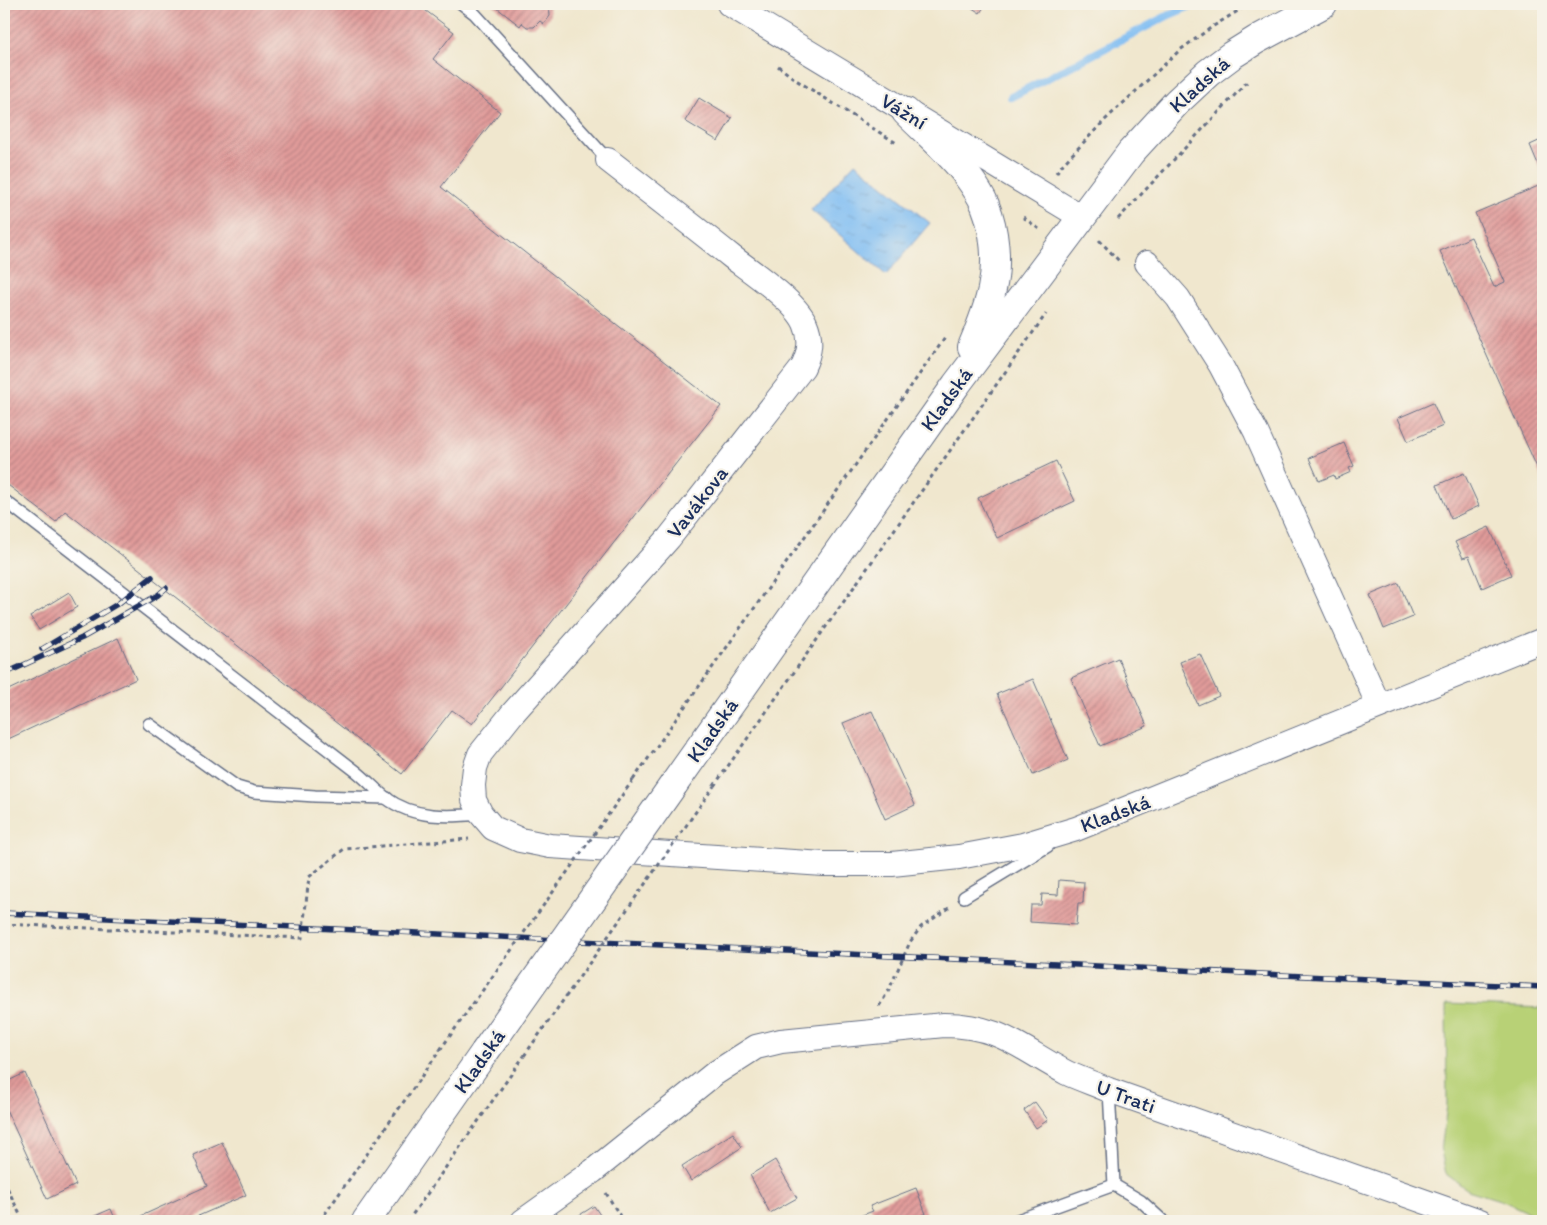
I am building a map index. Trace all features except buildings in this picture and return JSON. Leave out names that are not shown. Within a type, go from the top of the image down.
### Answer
[{"type":"main road","name":"Kladská","points":[[366,1221],[956,385],[1081,217],[1136,147],[1177,102],[1208,73],[1256,40],[1323,4]]},
{"type":"main road","points":[[906,112],[961,167],[985,206],[990,223],[994,257],[993,287],[986,312],[956,385]]},
{"type":"street","name":"Vážní","points":[[729,4],[1081,217]]},
{"type":"street","name":"Vavákova","points":[[550,846],[520,840],[493,828],[481,814],[474,800],[473,784],[475,768],[480,754],[512,714],[669,538],[803,367],[809,354],[810,336],[804,322],[794,308],[758,277],[608,160]]},
{"type":"street","points":[[1147,263],[1178,298],[1220,364],[1256,432],[1379,706]]},
{"type":"street","name":"Kladská","points":[[550,846],[824,864],[892,864],[959,857],[1023,845],[1076,829],[1543,640]]},
{"type":"street","name":"U Trati","points":[[593,1171],[714,1074],[756,1048],[768,1044],[860,1033],[960,1025],[994,1032],[1067,1072],[1109,1090],[1480,1221]]},
{"type":"street","points":[[523,1221],[593,1171]]},
{"type":"lane","points":[[462,4],[475,14],[608,160]]},
{"type":"lane","points":[[6,506],[357,772],[387,798],[408,810],[429,815],[455,817],[481,814]]},
{"type":"lane","points":[[149,724],[237,787],[254,792],[387,798]]},
{"type":"lane","points":[[964,897],[1076,829]]},
{"type":"lane","points":[[1109,1090],[1114,1185]]},
{"type":"lane","points":[[1015,1221],[1114,1185]]},
{"type":"lane","points":[[1114,1185],[1141,1201],[1164,1221]]},
{"type":"path","points":[[990,223],[1022,217],[1063,164],[1155,72],[1188,44],[1249,4]]},
{"type":"path","points":[[773,62],[796,80],[902,147]]},
{"type":"path","points":[[1117,220],[1250,78]]},
{"type":"path","points":[[1095,248],[1106,234]]},
{"type":"path","points":[[1100,241],[1132,273],[1147,263]]},
{"type":"path","points":[[408,1221],[1048,312]]},
{"type":"path","points":[[320,1221],[949,331]]},
{"type":"path","points":[[4,924],[302,938],[309,877],[344,849],[510,835]]},
{"type":"path","points":[[860,1033],[888,992],[910,942],[921,927],[964,897]]},
{"type":"path","points":[[593,1171],[623,1221]]},
{"type":"path","points":[[4,1181],[23,1221]]},
{"type":"green space","points":[[1446,1004],[1543,1008],[1543,1219],[1503,1201],[1468,1190],[1446,1174],[1441,1151],[1447,1105]]},
{"type":"water","points":[[855,163],[930,223],[886,275],[811,210]]},
{"type":"waterway","points":[[1011,97],[1169,15],[1195,4]]},
{"type":"railway","points":[[42,649],[119,603],[152,577]]},
{"type":"railway","points":[[4,674],[82,638],[158,595],[166,588]]},
{"type":"railway","points":[[4,913],[1543,987]]}]
